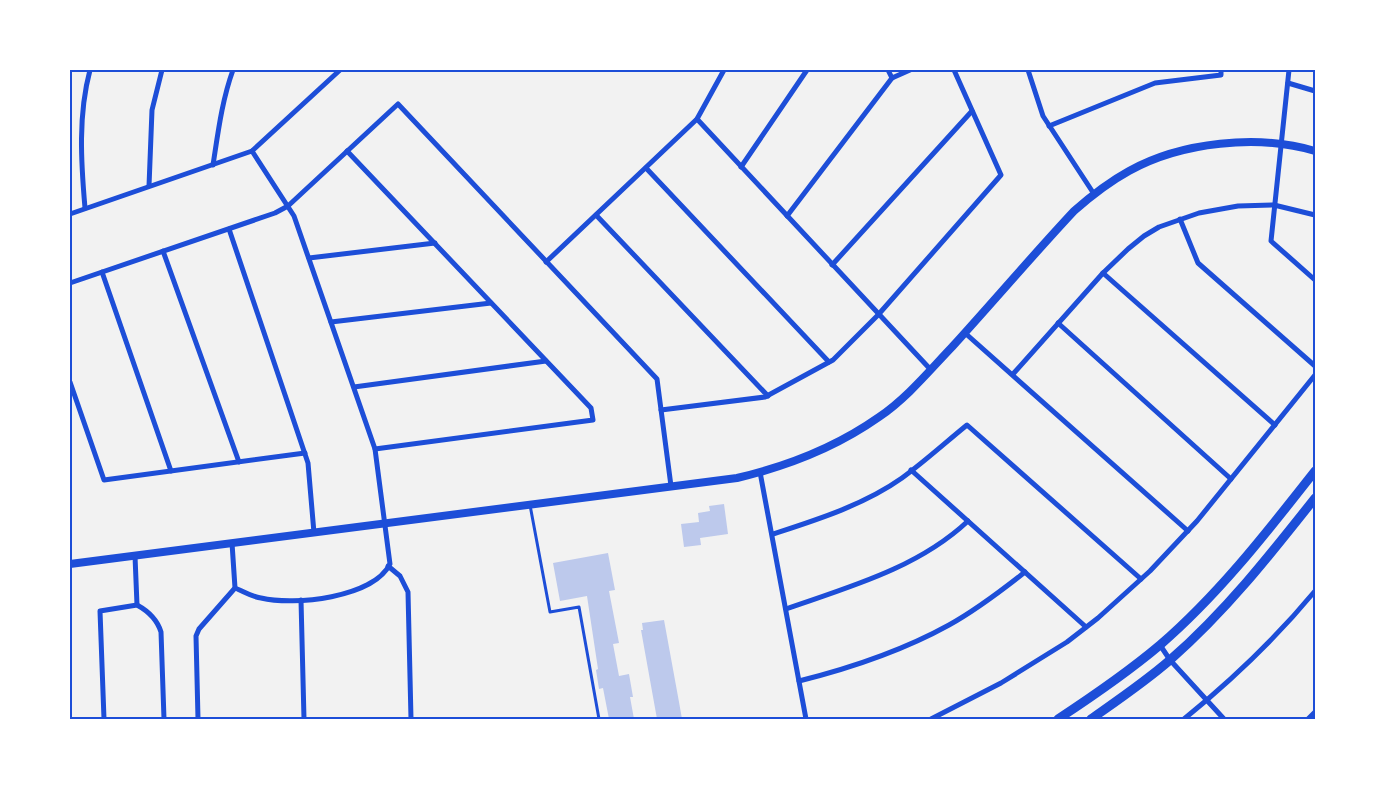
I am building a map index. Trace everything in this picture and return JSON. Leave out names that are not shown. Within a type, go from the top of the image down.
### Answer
[{"type":"main road","points":[[1058,719],[1118,678],[1160,645],[1219,587],[1255,547],[1315,471]]},
{"type":"main road","points":[[1091,719],[1170,660],[1231,600],[1315,498]]},
{"type":"street","points":[[85,208],[81,161],[86,87],[90,70]]},
{"type":"street","points":[[149,186],[152,110],[162,70]]},
{"type":"street","points":[[213,164],[228,84],[233,70]]},
{"type":"street","points":[[70,214],[252,151],[340,70]]},
{"type":"street","points":[[546,262],[697,119],[724,70]]},
{"type":"street","points":[[741,167],[807,70]]},
{"type":"street","points":[[888,70],[892,78]]},
{"type":"street","points":[[787,216],[892,78],[910,70]]},
{"type":"street","points":[[661,410],[765,397],[829,362],[878,315],[1002,176],[954,70]]},
{"type":"street","points":[[1028,70],[1043,116],[1094,194]]},
{"type":"street","points":[[1049,126],[1155,82],[1221,75],[1221,70]]},
{"type":"street","points":[[1289,70],[1274,205],[1272,242],[1315,280]]},
{"type":"street","points":[[1288,83],[1315,92]]},
{"type":"street","points":[[70,283],[275,213],[288,206],[398,104],[657,379],[671,486]]},
{"type":"street","points":[[832,265],[972,111]]},
{"type":"street","points":[[697,119],[931,370]]},
{"type":"street","points":[[70,564],[737,478],[805,458],[839,442],[880,417],[896,404],[931,370],[1074,211],[1094,194],[1130,171],[1147,162],[1185,150],[1235,143],[1281,145],[1315,151]]},
{"type":"street","points":[[235,588],[260,598],[301,600],[335,596],[359,589],[383,575],[390,557],[376,449],[294,216],[252,151]]},
{"type":"street","points":[[347,151],[591,408],[593,420],[376,449]]},
{"type":"street","points":[[646,168],[829,362]]},
{"type":"street","points":[[1013,374],[1103,273],[1144,236],[1160,227],[1180,218],[1223,208],[1263,204],[1315,215]]},
{"type":"street","points":[[596,215],[768,396]]},
{"type":"street","points":[[1180,218],[1198,263],[1315,366]]},
{"type":"street","points":[[229,229],[308,463],[314,533]]},
{"type":"street","points":[[308,258],[435,243]]},
{"type":"street","points":[[164,251],[239,462]]},
{"type":"street","points":[[102,272],[172,471]]},
{"type":"street","points":[[1103,273],[1275,425]]},
{"type":"street","points":[[331,322],[491,303]]},
{"type":"street","points":[[1058,323],[1231,479]]},
{"type":"street","points":[[965,333],[1188,531]]},
{"type":"street","points":[[354,387],[546,361]]},
{"type":"street","points":[[930,719],[1001,682],[1067,642],[1141,579],[1188,531],[1315,375]]},
{"type":"street","points":[[70,382],[104,480],[305,453]]},
{"type":"street","points":[[772,534],[839,510],[874,494],[901,478],[967,425],[1141,579]]},
{"type":"street","points":[[911,470],[1086,627]]},
{"type":"street","points":[[760,472],[806,719]]},
{"type":"street","points":[[786,609],[890,571],[919,556],[956,532],[968,521]]},
{"type":"street","points":[[198,719],[196,636],[198,629],[235,588],[232,542]]},
{"type":"street","points":[[135,556],[137,604],[152,616],[161,632],[164,719]]},
{"type":"street","points":[[388,566],[400,576],[408,592],[410,719]]},
{"type":"street","points":[[799,681],[842,670],[912,644],[950,624],[1025,572]]},
{"type":"street","points":[[1184,719],[1266,645],[1286,625],[1315,590]]},
{"type":"street","points":[[301,600],[304,719]]},
{"type":"street","points":[[104,719],[100,611],[137,604]]},
{"type":"street","points":[[1160,645],[1170,660],[1224,719]]},
{"type":"street","points":[[1308,719],[1315,712]]},
{"type":"lane","points":[[530,505],[550,612],[578,607],[600,719]]},
{"type":"building","points":[[724,504],[728,534],[700,538],[701,545],[684,547],[681,524],[699,522],[698,513],[710,511],[709,506]]},
{"type":"building","points":[[608,553],[615,590],[609,591],[619,643],[613,644],[619,676],[629,674],[633,697],[630,697],[634,719],[609,719],[603,688],[599,689],[596,670],[598,669],[587,596],[560,601],[553,563]]},
{"type":"building","points":[[664,620],[682,719],[657,719],[641,630],[643,630],[642,623]]}]
